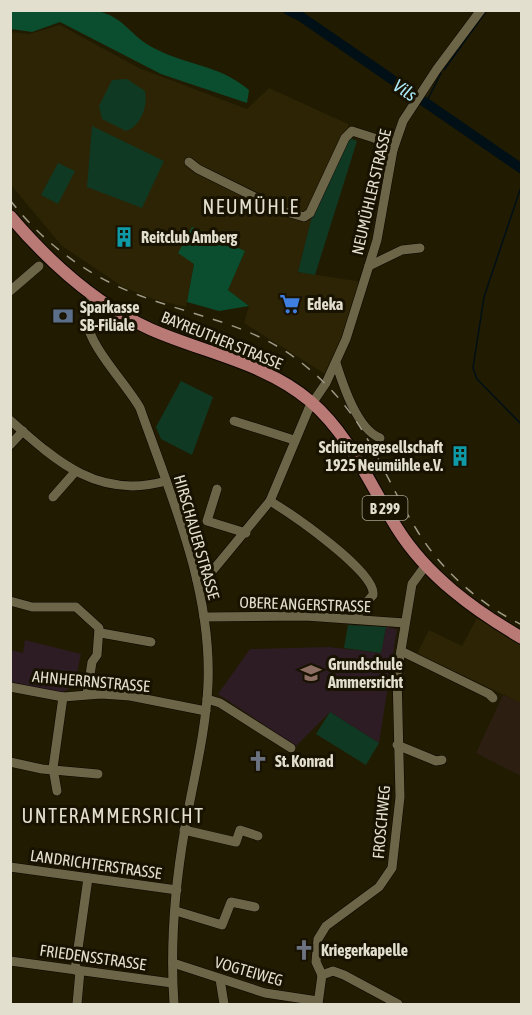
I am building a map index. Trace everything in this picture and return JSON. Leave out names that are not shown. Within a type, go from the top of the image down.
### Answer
[{"type":"main road","name":"BAYREUTHER STRASSE","points":[[10,216],[44,252],[92,296],[151,330],[260,369],[312,402],[329,419],[350,448],[397,529],[426,565],[484,615],[522,638]]},
{"type":"street","name":"NEUMÜHLER STRASSE","points":[[197,580],[209,575],[246,533],[270,501],[312,402],[336,363],[369,266],[393,150],[407,112],[481,10]]},
{"type":"street","points":[[189,162],[198,169],[274,206],[304,217],[310,213],[345,138],[352,131],[374,138],[393,150]]},
{"type":"street","points":[[369,266],[402,250],[420,248]]},
{"type":"street","points":[[10,291],[39,266]]},
{"type":"street","name":"HIRSCHAUER STRASSE","points":[[92,296],[86,317],[93,339],[140,408],[197,580],[208,649],[206,711],[184,830],[177,890],[172,983],[174,1005]]},
{"type":"street","points":[[336,363],[348,399],[373,435],[380,438]]},
{"type":"street","points":[[10,420],[75,472],[92,480],[143,488],[165,481]]},
{"type":"street","points":[[234,421],[294,440]]},
{"type":"street","points":[[10,445],[23,431]]},
{"type":"street","points":[[53,497],[75,472]]},
{"type":"street","points":[[217,489],[207,521],[246,533]]},
{"type":"street","points":[[270,501],[302,520],[325,538],[370,584],[373,595],[358,611],[357,619]]},
{"type":"street","name":"FROSCHWEG","points":[[318,1003],[322,975],[316,962],[318,939],[326,926],[379,887],[392,868],[400,797],[397,674],[412,584],[426,565]]},
{"type":"street","points":[[10,601],[32,607],[76,607],[99,628],[101,633],[97,655],[92,662],[87,694]]},
{"type":"street","name":"OBERE ANGERSTRASSE","points":[[204,617],[305,616],[405,623]]},
{"type":"street","points":[[101,633],[151,642]]},
{"type":"street","points":[[401,651],[493,698]]},
{"type":"street","name":"AHNHERRNSTRASSE","points":[[10,687],[63,697],[87,694],[130,696],[206,711]]},
{"type":"street","points":[[57,791],[53,768],[63,697]]},
{"type":"street","points":[[207,699],[220,703],[291,748]]},
{"type":"street","points":[[397,745],[436,761],[442,760]]},
{"type":"street","points":[[10,762],[98,774]]},
{"type":"street","points":[[184,830],[236,842],[240,830],[258,836]]},
{"type":"street","name":"LANDRICHTERSTRASSE","points":[[10,867],[177,890]]},
{"type":"street","points":[[77,1005],[78,970],[88,878]]},
{"type":"street","points":[[176,911],[222,925],[231,902],[255,908]]},
{"type":"street","name":"FRIEDENSSTRASSE","points":[[10,961],[172,983]]},
{"type":"street","name":"VOGTEIWEG","points":[[173,963],[219,979],[284,997],[318,1003]]},
{"type":"street","points":[[322,975],[333,971],[344,975],[398,1005]]},
{"type":"street","points":[[219,979],[224,1005]]},
{"type":"shaded area","points":[[60,25],[139,68],[247,109],[269,88],[348,124],[350,138],[312,216],[298,272],[362,282],[341,343],[325,374],[244,323],[249,306],[228,290],[245,251],[194,264],[186,307],[153,299],[123,287],[62,246],[11,185],[11,32],[29,34]]},
{"type":"shaded area","points":[[477,618],[521,645],[521,703],[417,654],[429,630],[462,646]]},
{"type":"shaded area","name":"Grundschule Ammersricht","points":[[386,627],[397,629],[379,743],[330,712],[296,746],[218,694],[250,649],[329,647],[381,653]]},
{"type":"shaded area","points":[[25,640],[81,654],[74,686],[59,694],[11,682],[11,650],[23,653]]},
{"type":"shaded area","points":[[503,695],[521,703],[521,776],[476,753]]},
{"type":"green space","points":[[78,9],[97,11],[114,17],[150,46],[237,81],[249,90],[247,103],[161,74],[60,22],[32,32],[11,29],[10,11]]},
{"type":"green space","points":[[127,79],[145,91],[146,97],[142,115],[136,125],[126,131],[102,119],[99,106],[112,80]]},
{"type":"green space","points":[[92,126],[164,161],[142,208],[87,187]]},
{"type":"green space","points":[[350,138],[357,141],[315,275],[298,272],[312,216]]},
{"type":"green space","points":[[58,163],[75,171],[58,204],[41,195]]},
{"type":"green space","points":[[192,227],[245,251],[228,290],[249,306],[219,311],[187,302],[194,264],[178,253]]},
{"type":"green space","points":[[181,381],[213,397],[192,455],[161,439],[156,427]]},
{"type":"green space","points":[[348,625],[386,627],[381,653],[344,648]]},
{"type":"green space","points":[[330,712],[379,743],[366,765],[316,734]]},
{"type":"waterway","name":"Vils","points":[[288,10],[522,169]]},
{"type":"waterway","points":[[444,70],[487,10]]},
{"type":"waterway","points":[[426,103],[441,73]]},
{"type":"waterway","points":[[522,184],[484,297],[473,368],[477,379],[522,425]]},
{"type":"railway","points":[[10,200],[53,245],[103,279],[141,296],[245,331],[285,351],[303,364],[325,383],[357,423],[428,547],[477,597],[522,625]]},
{"type":"place","name":"Reitclub Amberg","points":[[124,237]]},
{"type":"place","name":"Edeka","points":[[290,304]]},
{"type":"place","name":"Sparkasse SB-Filiale","points":[[63,316]]},
{"type":"place","name":"Schützengesellschaft 1925 Neumühle e.V.","points":[[460,456]]},
{"type":"place","name":"Grundschule Ammersricht","points":[[311,673]]},
{"type":"place","name":"St. Konrad","points":[[258,761]]},
{"type":"place","name":"Kriegerkapelle","points":[[304,950]]},
{"type":"district","name":"NEUMÜHLE","points":[[251,206]]},
{"type":"district","name":"UNTERAMMERSRICHT","points":[[113,815]]}]
